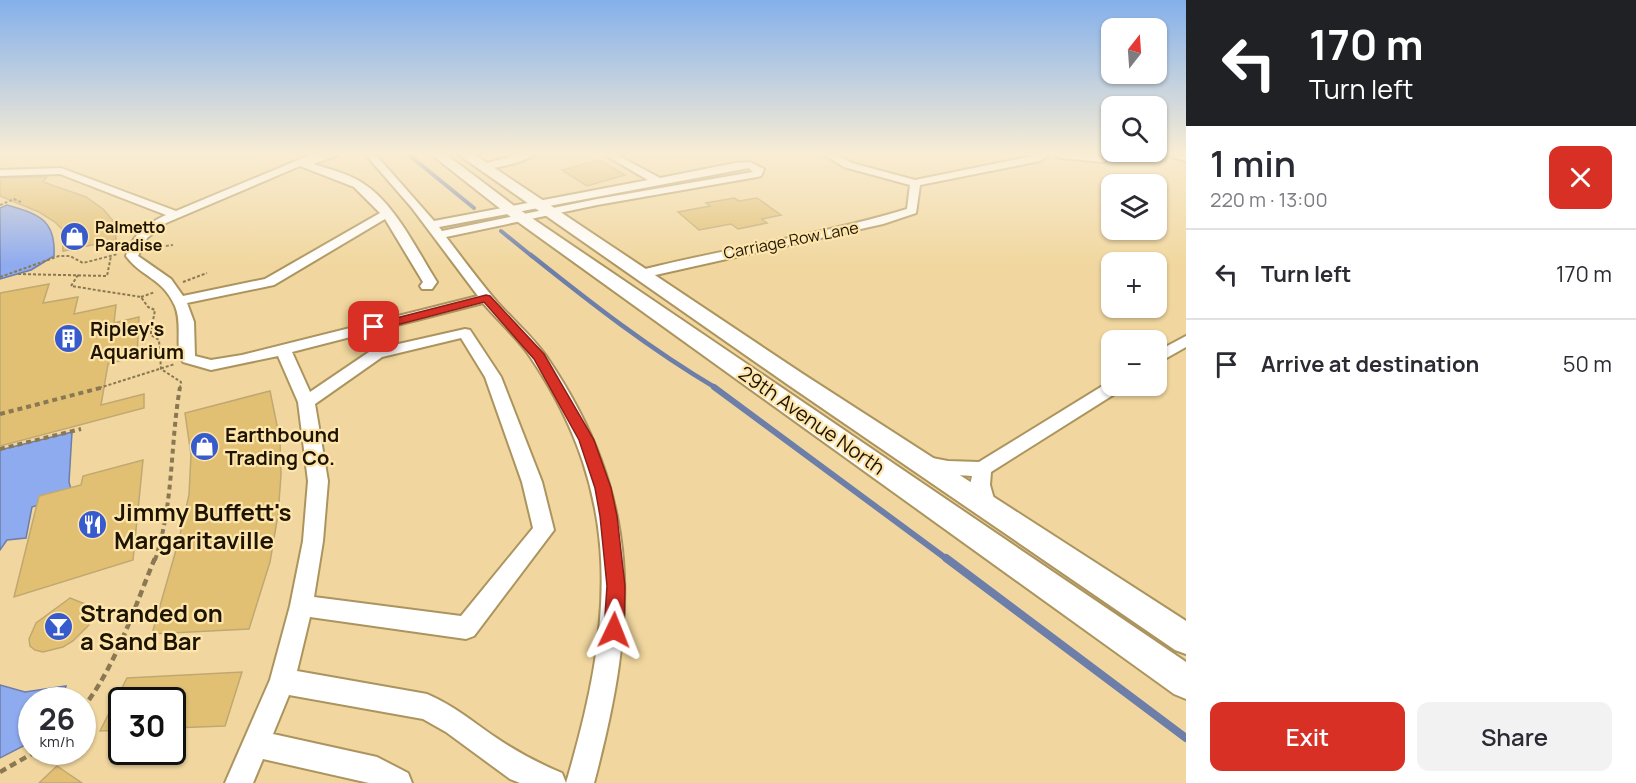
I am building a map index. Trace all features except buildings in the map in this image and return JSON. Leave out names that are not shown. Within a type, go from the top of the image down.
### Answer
[{"type":"main road","name":"29th Avenue North","points":[[498,192],[642,274],[1186,639]]},
{"type":"main road","name":"29th Avenue North","points":[[508,192],[531,212],[1186,682]]},
{"type":"street","points":[[115,192],[176,215]]},
{"type":"street","points":[[228,192],[150,228],[138,241],[133,251],[132,256],[136,262],[162,278],[179,301],[187,324],[185,345],[188,360],[211,365],[283,350],[486,298]]},
{"type":"street","points":[[366,192],[386,214],[430,282],[427,286]]},
{"type":"street","points":[[403,192],[436,230],[486,298],[539,357],[576,419],[596,467],[609,516],[616,586],[614,630],[603,698],[580,783]]},
{"type":"street","points":[[436,230],[531,212],[618,192]]},
{"type":"street","points":[[592,198],[642,192]]},
{"type":"street","name":"Carriage Row Lane","points":[[642,274],[754,247],[873,224],[912,211],[914,192]]},
{"type":"street","points":[[179,301],[269,282],[386,214]]},
{"type":"street","points":[[301,606],[466,627],[544,530],[532,482],[495,383],[465,333],[377,353],[306,402]]},
{"type":"street","points":[[1167,352],[1186,341]]},
{"type":"street","points":[[239,783],[282,681],[301,606],[313,541],[318,481],[306,402],[283,350]]},
{"type":"street","points":[[921,463],[948,468],[982,469],[1101,395]]},
{"type":"street","points":[[982,469],[980,485],[986,506]]},
{"type":"street","points":[[282,681],[427,707],[455,723],[520,769],[552,783]]},
{"type":"street","points":[[257,744],[377,771],[398,783]]},
{"type":"path","points":[[0,205],[14,200],[21,202]]},
{"type":"path","points":[[62,255],[71,256],[83,263],[133,251],[173,245]]},
{"type":"path","points":[[16,274],[62,255],[67,250]]},
{"type":"path","points":[[0,277],[16,274],[107,276],[111,256]]},
{"type":"path","points":[[78,274],[71,286],[141,297],[148,307],[155,310],[155,316],[149,327],[151,335],[159,340],[161,369]]},
{"type":"path","points":[[0,414],[188,360]]},
{"type":"path","points":[[96,691],[125,631],[156,557],[172,481],[174,421],[181,382],[161,369]]},
{"type":"path","points":[[0,449],[81,429]]},
{"type":"path","points":[[0,772],[18,762]]},
{"type":"water","points":[[7,205],[43,220],[52,234],[54,256],[31,270],[0,279],[0,208]]},
{"type":"water","points":[[72,432],[69,482],[72,493],[32,507],[26,538],[7,540],[0,550],[0,450]]},
{"type":"water","points":[[0,685],[18,690],[18,749],[0,758]]},
{"type":"waterway","points":[[454,192],[474,208]]},
{"type":"waterway","points":[[501,231],[533,257]]},
{"type":"waterway","points":[[531,255],[598,308],[716,388]]},
{"type":"waterway","points":[[714,387],[948,560]]},
{"type":"waterway","points":[[946,558],[1186,738]]},
{"type":"place","name":"Palmetto Paradise","points":[[74,236]]},
{"type":"place","name":"Ripley's Aquarium","points":[[69,339]]},
{"type":"place","name":"Earthbound Trading Co.","points":[[204,446]]},
{"type":"place","name":"Jimmy Buffett's Margaritaville","points":[[93,525]]},
{"type":"place","name":"Stranded on a Sand Bar","points":[[59,626]]},
{"type":"route","points":[[374,327],[486,298],[539,357],[576,419],[603,488],[609,516],[616,586],[614,630]]}]
